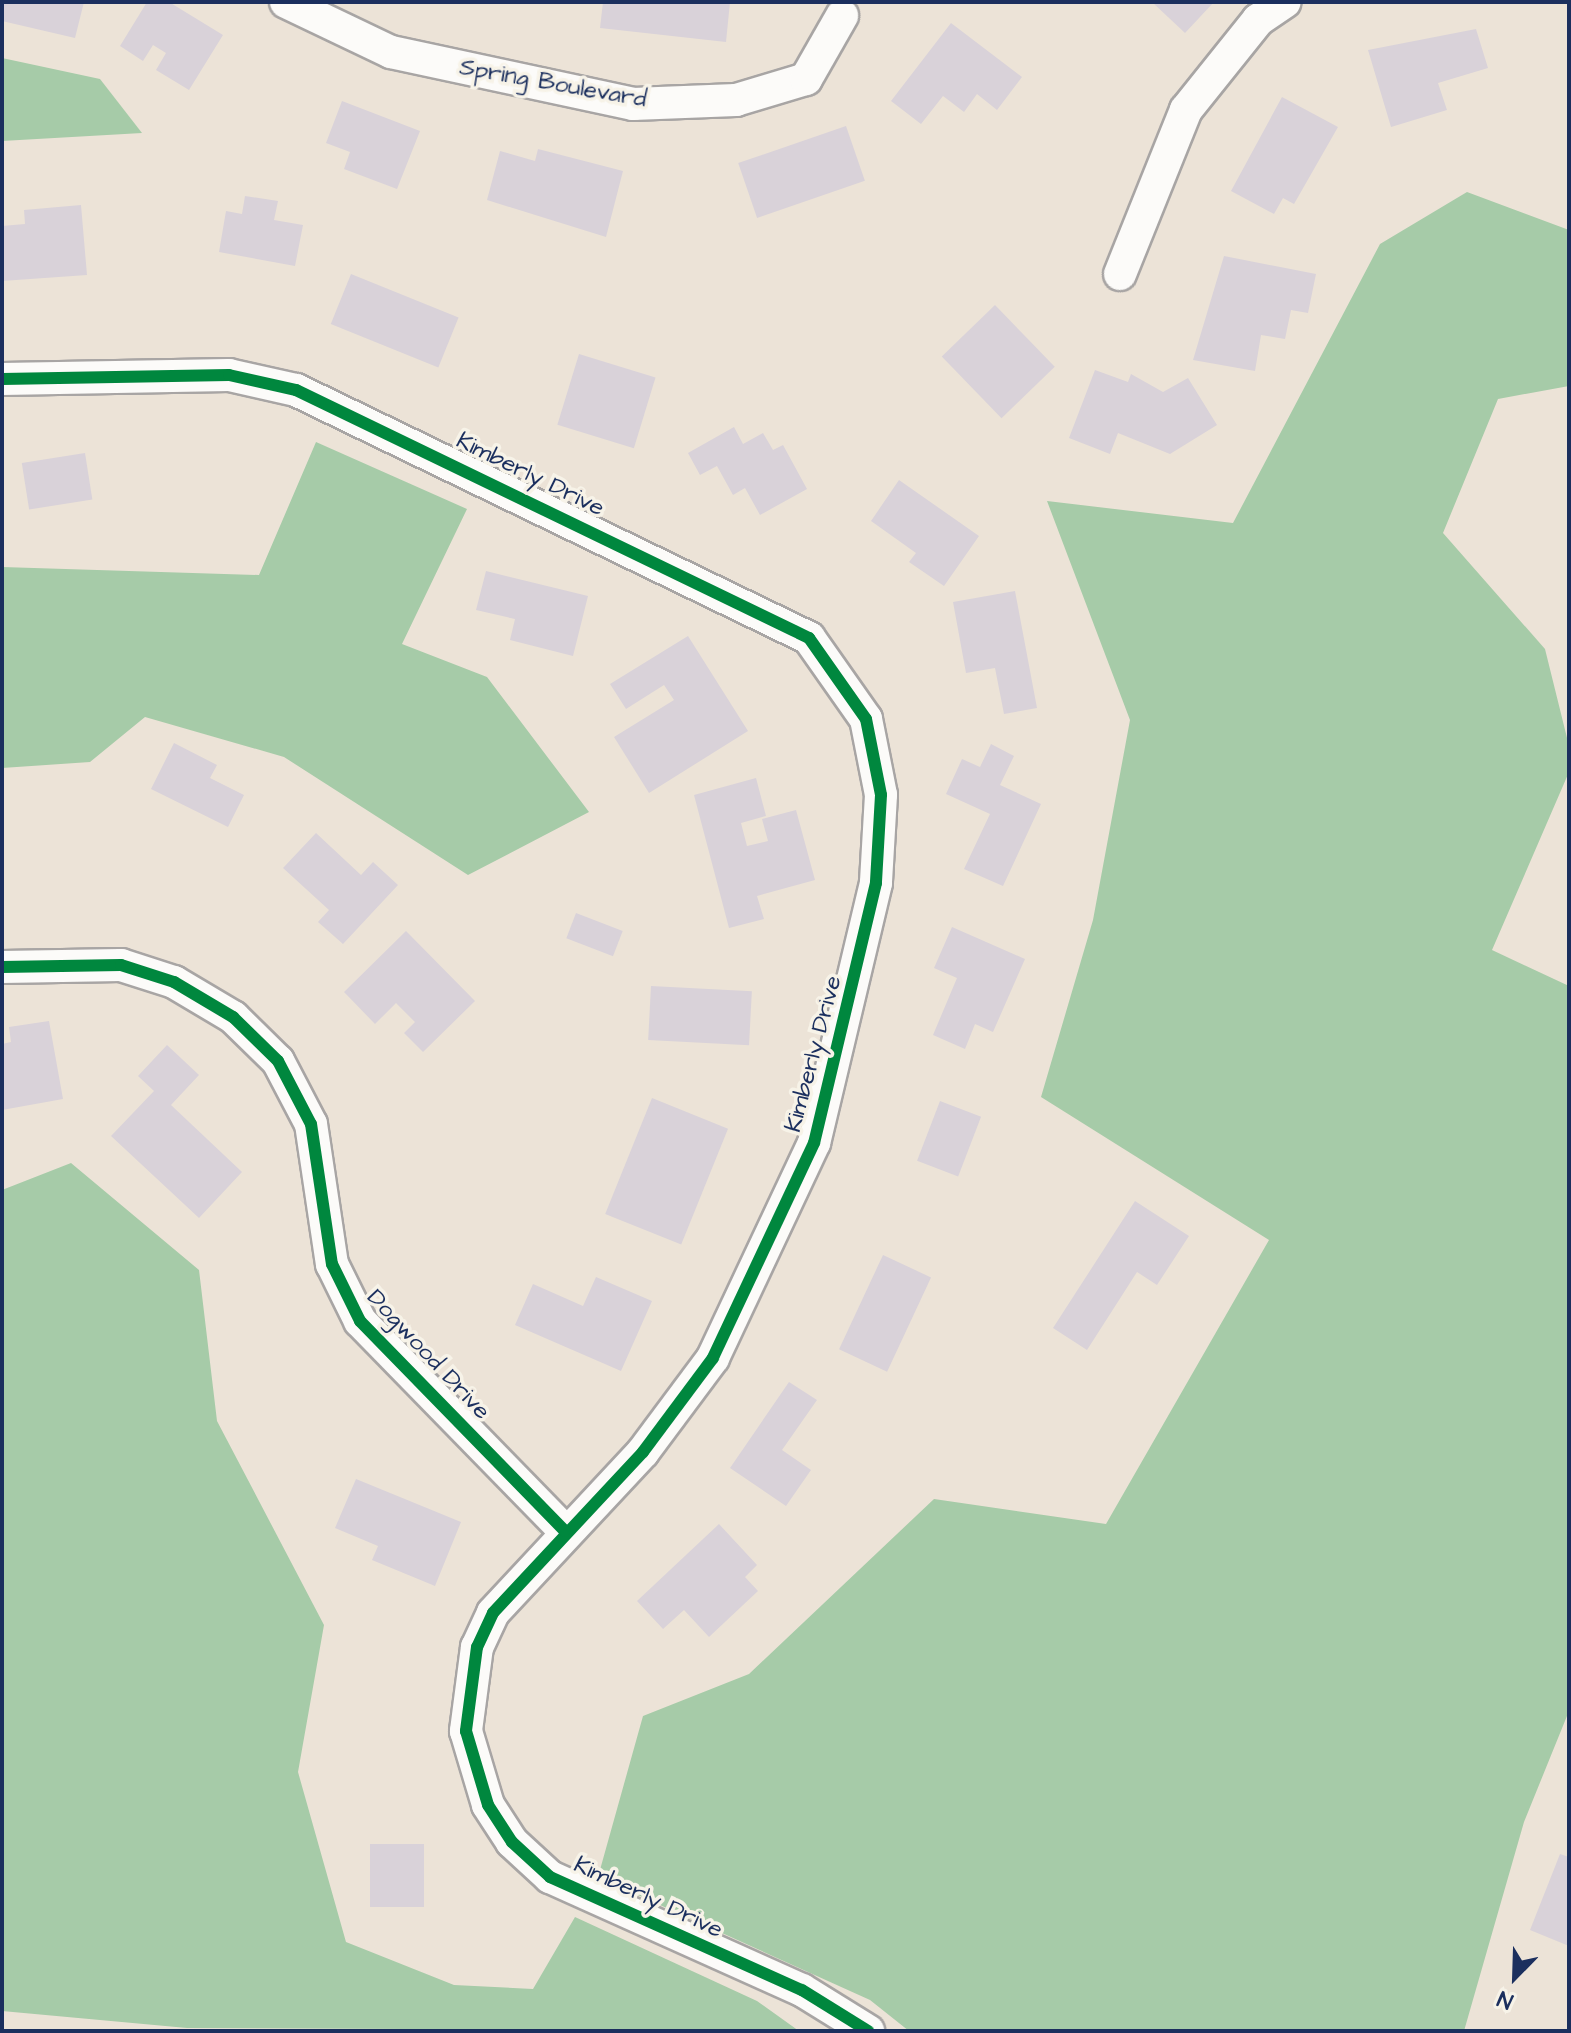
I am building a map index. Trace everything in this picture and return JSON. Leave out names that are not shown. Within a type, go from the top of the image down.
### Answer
[{"type":"street","name":"Spring Boulevard","points":[[286,2],[391,52],[633,104],[736,100],[806,79],[842,16]]},
{"type":"street","points":[[1120,274],[1186,110],[1258,20],[1285,2]]},
{"type":"street","name":"Kimberly Drive","points":[[2,379],[229,375],[296,390],[809,638],[866,719],[881,795],[876,883],[814,1143],[713,1358],[643,1452],[514,1584],[477,1647],[466,1731],[488,1805],[512,1842],[550,1877],[802,1990],[868,2031]]},
{"type":"street","name":"Dogwood Drive","points":[[2,967],[121,965],[174,982],[233,1017],[278,1061],[311,1124],[332,1264],[360,1321],[565,1531]]},
{"type":"green space","points":[[2,58],[100,79],[142,133],[2,141]]},
{"type":"green space","points":[[1467,192],[1569,230],[1569,386],[1498,399],[1443,533],[1545,649],[1569,746],[1569,772],[1492,950],[1569,986],[1569,1711],[1524,1822],[1464,2031],[909,2031],[870,2000],[598,1877],[643,1716],[749,1674],[934,1499],[1106,1524],[1269,1240],[1041,1097],[1093,920],[1130,720],[1047,501],[1233,523],[1380,244]]},
{"type":"green space","points":[[316,442],[467,509],[402,644],[487,677],[589,812],[468,875],[284,757],[145,717],[90,762],[2,768],[2,567],[259,575]]},
{"type":"green space","points":[[71,1163],[199,1270],[217,1421],[324,1625],[298,1772],[346,1942],[454,1985],[533,1989],[575,1917],[757,2001],[799,2031],[187,2028],[2,2011],[2,1190]]},
{"type":"building","points":[[2,2],[84,2],[75,38],[2,21]]},
{"type":"building","points":[[147,2],[169,2],[223,35],[189,90],[156,70],[166,53],[153,45],[143,61],[120,46]]},
{"type":"building","points":[[603,2],[730,2],[726,42],[600,28]]},
{"type":"building","points":[[1152,2],[1214,2],[1185,33]]},
{"type":"building","points":[[951,23],[1022,77],[997,110],[977,94],[964,112],[943,96],[921,124],[891,101]]},
{"type":"building","points":[[1476,29],[1488,68],[1438,83],[1447,110],[1391,127],[1368,50]]},
{"type":"building","points":[[1282,97],[1338,127],[1294,204],[1283,198],[1274,214],[1231,191]]},
{"type":"building","points":[[342,101],[420,131],[397,189],[344,169],[350,152],[326,143]]},
{"type":"building","points":[[846,126],[865,181],[757,218],[738,163]]},
{"type":"building","points":[[538,149],[623,171],[606,237],[487,200],[500,151],[535,161]]},
{"type":"building","points":[[245,196],[278,201],[274,220],[303,225],[295,266],[219,252],[226,211],[242,214]]},
{"type":"building","points":[[81,205],[87,275],[2,281],[2,226],[25,224],[24,210]]},
{"type":"building","points":[[1224,256],[1316,274],[1308,313],[1291,310],[1285,339],[1261,335],[1255,371],[1193,360]]},
{"type":"building","points":[[351,274],[459,317],[438,368],[331,324]]},
{"type":"building","points":[[995,305],[1055,367],[1002,418],[942,356]]},
{"type":"building","points":[[579,354],[656,377],[634,448],[557,425]]},
{"type":"building","points":[[1095,370],[1128,382],[1131,374],[1163,392],[1188,378],[1217,425],[1170,454],[1118,433],[1110,454],[1069,438]]},
{"type":"building","points":[[734,427],[743,444],[763,433],[773,450],[783,445],[807,489],[760,515],[745,488],[733,495],[717,466],[700,475],[688,453]]},
{"type":"building","points":[[85,453],[92,499],[29,509],[22,463]]},
{"type":"building","points":[[899,480],[979,536],[944,586],[909,562],[916,553],[871,521]]},
{"type":"building","points":[[486,571],[588,596],[573,656],[510,640],[515,619],[476,610]]},
{"type":"building","points":[[1015,591],[1037,708],[1004,714],[995,668],[966,673],[953,602]]},
{"type":"building","points":[[688,636],[748,731],[649,793],[614,737],[674,700],[664,685],[626,709],[610,684]]},
{"type":"building","points":[[174,743],[217,765],[210,778],[244,795],[228,827],[151,789]]},
{"type":"building","points":[[991,744],[1014,756],[1000,785],[1041,804],[1003,886],[964,869],[990,814],[946,794],[962,759],[980,767]]},
{"type":"building","points":[[756,778],[766,816],[741,823],[747,846],[768,841],[762,819],[796,810],[815,880],[757,896],[764,919],[729,928],[694,795]]},
{"type":"building","points":[[316,833],[361,875],[373,862],[398,885],[343,944],[318,922],[329,910],[283,868]]},
{"type":"building","points":[[576,913],[623,931],[613,956],[566,938]]},
{"type":"building","points":[[952,927],[1025,959],[993,1032],[975,1024],[965,1049],[933,1035],[957,978],[934,968]]},
{"type":"building","points":[[406,931],[475,1001],[423,1052],[404,1033],[415,1022],[396,1003],[375,1024],[344,992]]},
{"type":"building","points":[[651,986],[752,991],[749,1045],[648,1040]]},
{"type":"building","points":[[49,1021],[63,1099],[2,1110],[2,1044],[11,1042],[9,1027]]},
{"type":"building","points":[[167,1045],[199,1075],[171,1105],[242,1172],[199,1218],[111,1136],[154,1091],[138,1076]]},
{"type":"building","points":[[652,1098],[728,1129],[681,1245],[605,1214]]},
{"type":"building","points":[[940,1101],[981,1117],[958,1177],[917,1161]]},
{"type":"building","points":[[1135,1201],[1189,1236],[1157,1285],[1137,1272],[1087,1350],[1053,1328]]},
{"type":"building","points":[[883,1255],[931,1277],[887,1372],[839,1349]]},
{"type":"building","points":[[596,1277],[652,1301],[621,1371],[515,1325],[533,1284],[583,1306]]},
{"type":"building","points":[[789,1382],[817,1400],[782,1450],[811,1470],[786,1506],[730,1468]]},
{"type":"building","points":[[356,1479],[461,1522],[435,1586],[372,1560],[378,1546],[335,1528]]},
{"type":"building","points":[[719,1524],[757,1565],[745,1577],[758,1591],[709,1637],[684,1610],[663,1629],[637,1601]]},
{"type":"building","points":[[370,1844],[424,1844],[424,1907],[370,1907]]},
{"type":"building","points":[[1560,1854],[1569,1857],[1569,1946],[1530,1930]]},
{"type":"cycle path","points":[[2,379],[229,375],[296,390],[809,638],[866,719],[881,795],[876,883],[814,1143],[713,1358],[643,1452],[493,1613],[477,1647],[466,1731],[488,1805],[512,1842],[550,1877],[802,1990],[868,2031]]},
{"type":"cycle path","points":[[2,967],[121,965],[174,982],[233,1017],[278,1061],[311,1124],[332,1264],[360,1321],[565,1531]]}]
